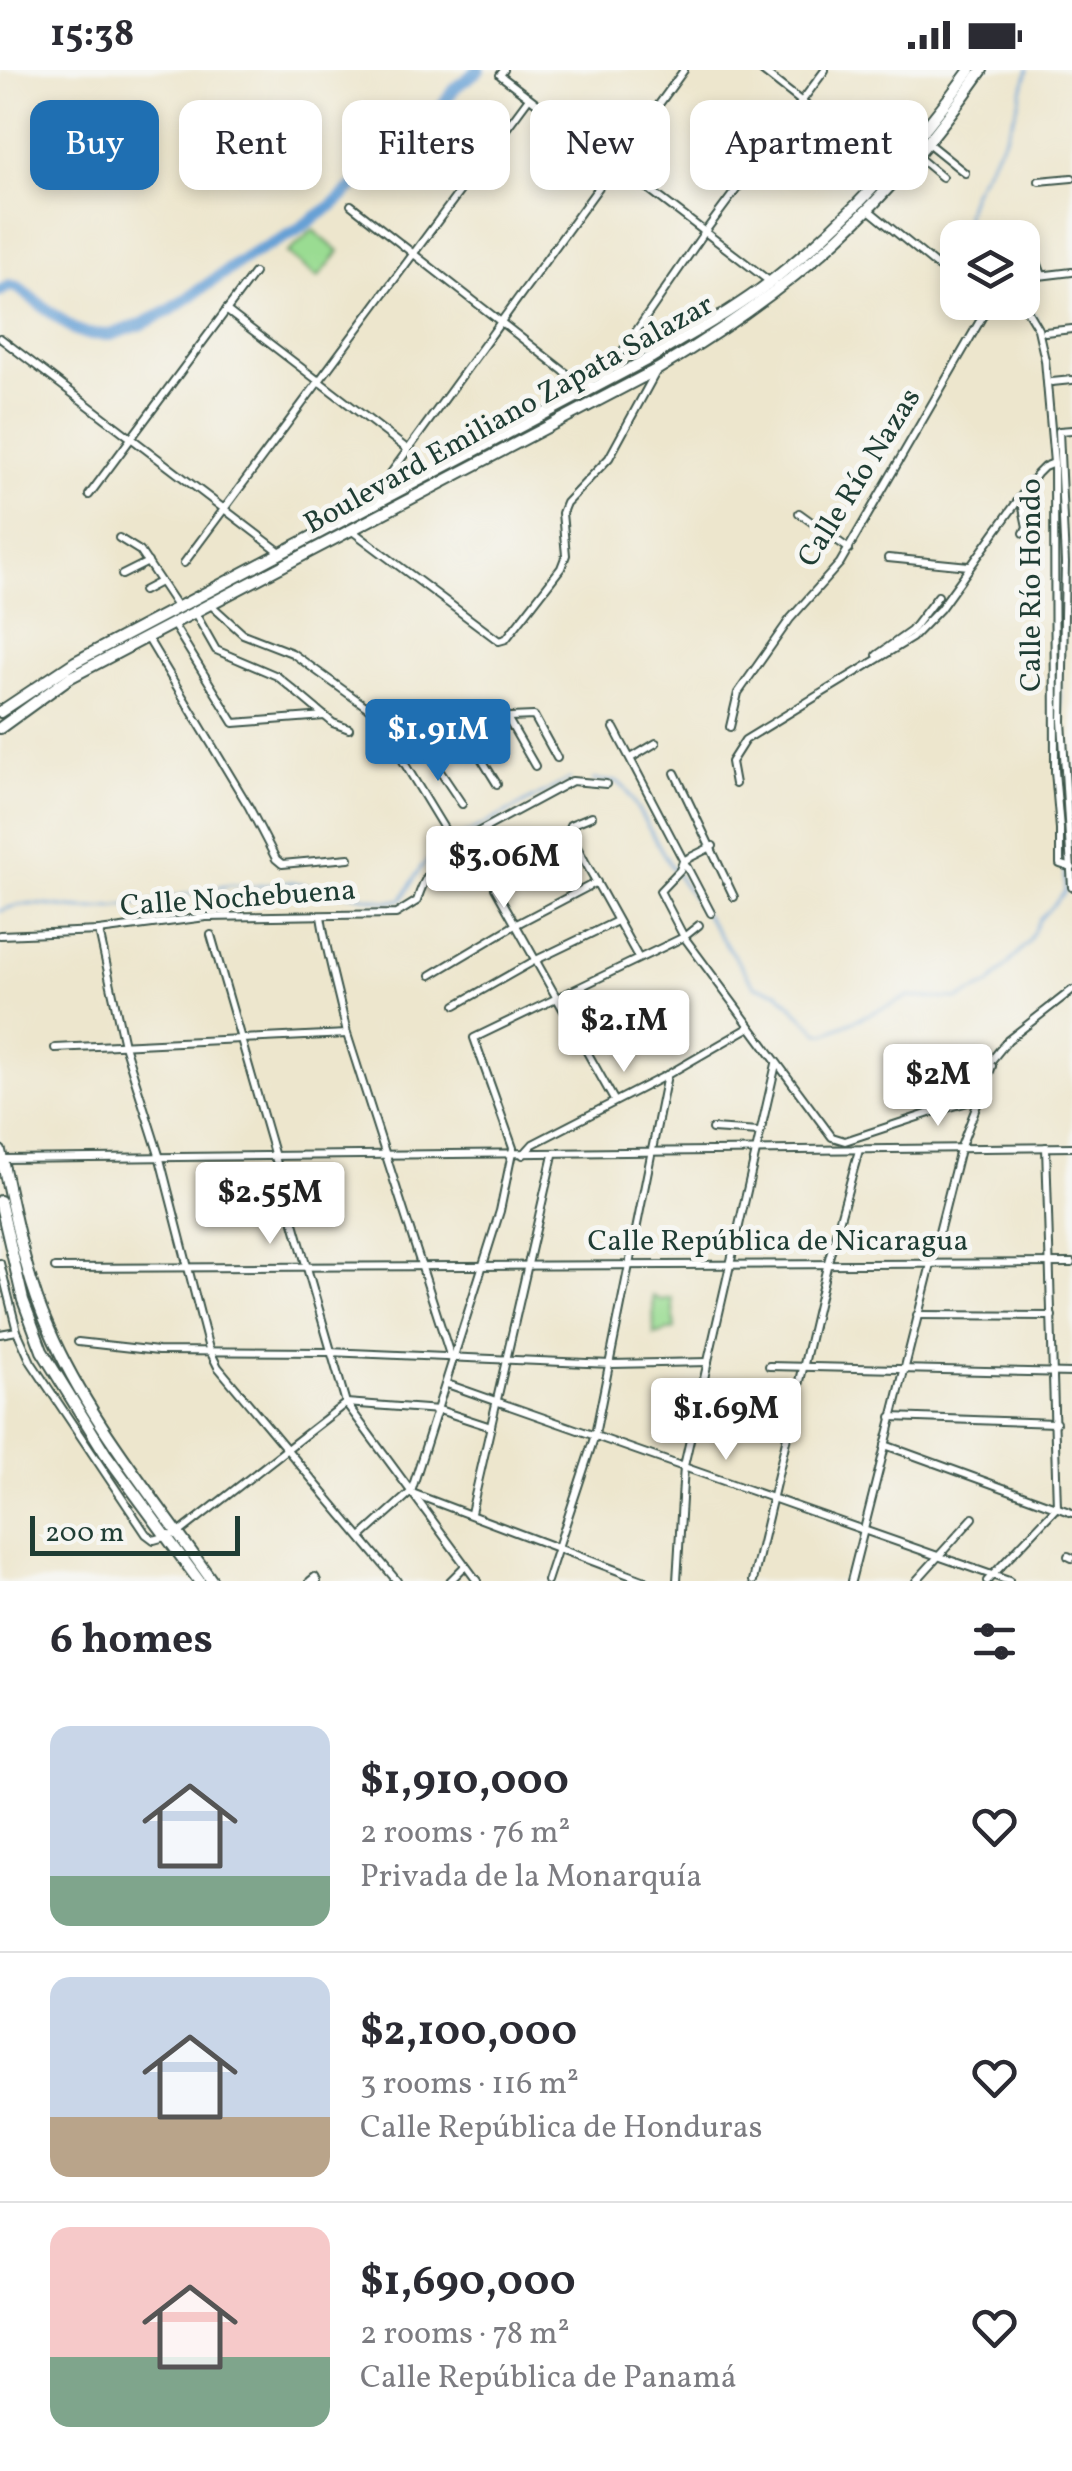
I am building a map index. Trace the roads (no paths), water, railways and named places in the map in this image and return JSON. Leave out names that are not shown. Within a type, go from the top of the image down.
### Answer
[{"type":"main road","name":"Boulevard Emiliano Zapata Salazar","points":[[928,123],[970,70]]},
{"type":"main road","name":"Boulevard Emiliano Zapata Salazar","points":[[929,144],[982,70]]},
{"type":"main road","name":"Boulevard Emiliano Zapata Salazar","points":[[0,712],[75,662],[606,386],[770,282],[871,190]]},
{"type":"main road","name":"Boulevard Emiliano Zapata Salazar","points":[[0,728],[69,678],[578,410],[606,386],[658,368],[720,332],[776,291],[870,211],[889,190]]},
{"type":"main road","points":[[1,1155],[6,1214]]},
{"type":"main road","points":[[0,1201],[49,1330],[199,1581]]},
{"type":"main road","points":[[174,1535],[212,1581]]},
{"type":"street","points":[[663,100],[684,70]]},
{"type":"street","points":[[761,70],[802,100]]},
{"type":"street","points":[[804,100],[825,70]]},
{"type":"street","points":[[502,72],[532,100]]},
{"type":"street","points":[[184,563],[316,380],[416,253],[529,98]]},
{"type":"street","points":[[929,144],[965,174]]},
{"type":"street","points":[[928,166],[942,178]]},
{"type":"street","points":[[1039,181],[1072,178]]},
{"type":"street","points":[[366,508],[598,190]]},
{"type":"street","points":[[648,190],[770,282]]},
{"type":"street","points":[[351,204],[579,383],[606,386],[704,233],[736,190]]},
{"type":"street","points":[[870,211],[940,268]]},
{"type":"street","points":[[1040,270],[1042,276],[1072,272]]},
{"type":"street","points":[[89,495],[254,273]]},
{"type":"street","points":[[226,310],[408,450]]},
{"type":"street","name":"Calle Río Nazas","points":[[730,727],[738,693],[790,619],[848,549],[979,320]]},
{"type":"street","name":"Calle Río Hondo","points":[[1033,320],[1045,360],[1054,463],[1055,771],[1068,868]]},
{"type":"street","points":[[1045,332],[1072,329]]},
{"type":"street","points":[[0,338],[282,552],[288,564]]},
{"type":"street","points":[[351,530],[499,640],[506,639],[562,568],[566,555],[562,514],[566,504],[609,458],[658,368]]},
{"type":"street","points":[[1052,382],[1072,380]]},
{"type":"street","name":"Calle Río Hondo","points":[[1068,868],[1062,721],[1069,563],[1058,431],[1072,430]]},
{"type":"street","points":[[735,784],[734,754],[754,732],[881,660],[912,638],[940,609],[1044,467],[1054,463]]},
{"type":"street","points":[[1022,498],[1027,527],[1024,533]]},
{"type":"street","points":[[798,513],[848,549]]},
{"type":"street","points":[[119,538],[140,551],[178,608]]},
{"type":"street","points":[[888,558],[970,566]]},
{"type":"street","points":[[122,576],[148,562]]},
{"type":"street","points":[[143,590],[160,582]]},
{"type":"street","points":[[878,655],[911,631],[938,596]]},
{"type":"street","points":[[211,605],[243,634],[292,653],[425,749],[462,804]]},
{"type":"street","points":[[931,607],[940,609]]},
{"type":"street","points":[[194,613],[216,650],[277,676],[325,716],[348,729]]},
{"type":"street","points":[[173,624],[234,724],[325,716]]},
{"type":"street","points":[[146,637],[276,859],[282,864],[349,858]]},
{"type":"street","points":[[505,715],[535,766]]},
{"type":"street","points":[[425,749],[482,718],[534,716],[557,758]]},
{"type":"street","points":[[1062,721],[1072,722]]},
{"type":"street","points":[[614,728],[711,912]]},
{"type":"street","points":[[463,729],[498,784]]},
{"type":"street","points":[[398,732],[403,761],[454,845]]},
{"type":"street","points":[[631,758],[656,743]]},
{"type":"street","points":[[675,773],[734,898]]},
{"type":"street","name":"Calle Nochebuena","points":[[0,935],[99,931],[206,918],[396,914],[417,902],[437,859],[454,845],[572,781],[606,784]]},
{"type":"street","points":[[592,816],[570,825],[568,831],[638,957]]},
{"type":"street","points":[[712,846],[683,861],[680,870],[660,891],[684,937],[832,1137],[859,1150],[1072,1147]]},
{"type":"street","points":[[1068,868],[1072,887]]},
{"type":"street","points":[[431,975],[598,882]]},
{"type":"street","points":[[495,888],[614,1100]]},
{"type":"street","points":[[321,916],[329,970],[340,997],[347,1034],[453,1358]]},
{"type":"street","points":[[456,1005],[616,920]]},
{"type":"street","points":[[361,1537],[411,1492],[484,1265],[512,1154],[474,1038],[684,937],[699,925]]},
{"type":"street","points":[[99,931],[124,1045],[218,1367],[397,1581]]},
{"type":"street","points":[[211,934],[276,1154],[328,1352],[346,1403],[478,1581]]},
{"type":"street","points":[[942,1109],[994,1060],[1008,1040],[1072,990]]},
{"type":"street","points":[[524,1155],[533,1144],[750,1027]]},
{"type":"street","points":[[55,1048],[347,1034]]},
{"type":"street","points":[[851,1581],[960,1149],[994,1060]]},
{"type":"street","points":[[678,1581],[684,1466],[776,1064]]},
{"type":"street","points":[[546,1581],[595,1436],[667,1075]]},
{"type":"street","points":[[1,1155],[553,1155],[830,1149],[979,1099]]},
{"type":"street","points":[[712,1130],[758,1132]]},
{"type":"street","points":[[830,1149],[834,1144],[832,1137]]},
{"type":"street","points":[[990,1578],[1057,1507],[1046,1147]]},
{"type":"street","points":[[753,1581],[828,1262],[859,1150]]},
{"type":"street","points":[[471,1513],[553,1155]]},
{"type":"street","points":[[0,1264],[17,1331],[31,1362],[146,1534],[154,1540],[174,1535],[346,1403],[439,1410],[491,1428]]},
{"type":"street","name":"Calle República de Nicaragua","points":[[56,1268],[1072,1264]]},
{"type":"street","points":[[917,1315],[1052,1316]]},
{"type":"street","points":[[0,1334],[17,1331]]},
{"type":"street","points":[[78,1342],[158,1350],[328,1352],[610,1364],[708,1362]]},
{"type":"street","points":[[769,1366],[1072,1373]]},
{"type":"street","points":[[447,1384],[938,1556],[990,1578],[1009,1581]]},
{"type":"street","points":[[891,1417],[1056,1423]]},
{"type":"street","points":[[885,1444],[1072,1513]]},
{"type":"street","points":[[411,1492],[645,1581]]},
{"type":"street","points":[[916,1581],[973,1518]]},
{"type":"street","points":[[450,1581],[465,1566]]},
{"type":"waterway","points":[[0,291],[17,287],[73,329],[87,334],[110,335],[142,324],[169,311],[247,257],[333,205],[425,127],[457,86],[479,70]]},
{"type":"waterway","points":[[965,220],[980,178],[1010,127],[1028,70]]},
{"type":"waterway","points":[[1057,507],[1063,824]]},
{"type":"waterway","points":[[457,839],[570,779]]},
{"type":"waterway","points":[[593,780],[618,782],[626,789],[670,865],[755,986],[778,992],[819,1033],[908,997],[958,999],[990,984],[1029,941],[1039,920],[1065,892],[1063,832]]},
{"type":"waterway","points":[[0,911],[35,904],[110,908],[232,885],[292,882],[388,902],[402,899],[421,867],[446,845]]}]
